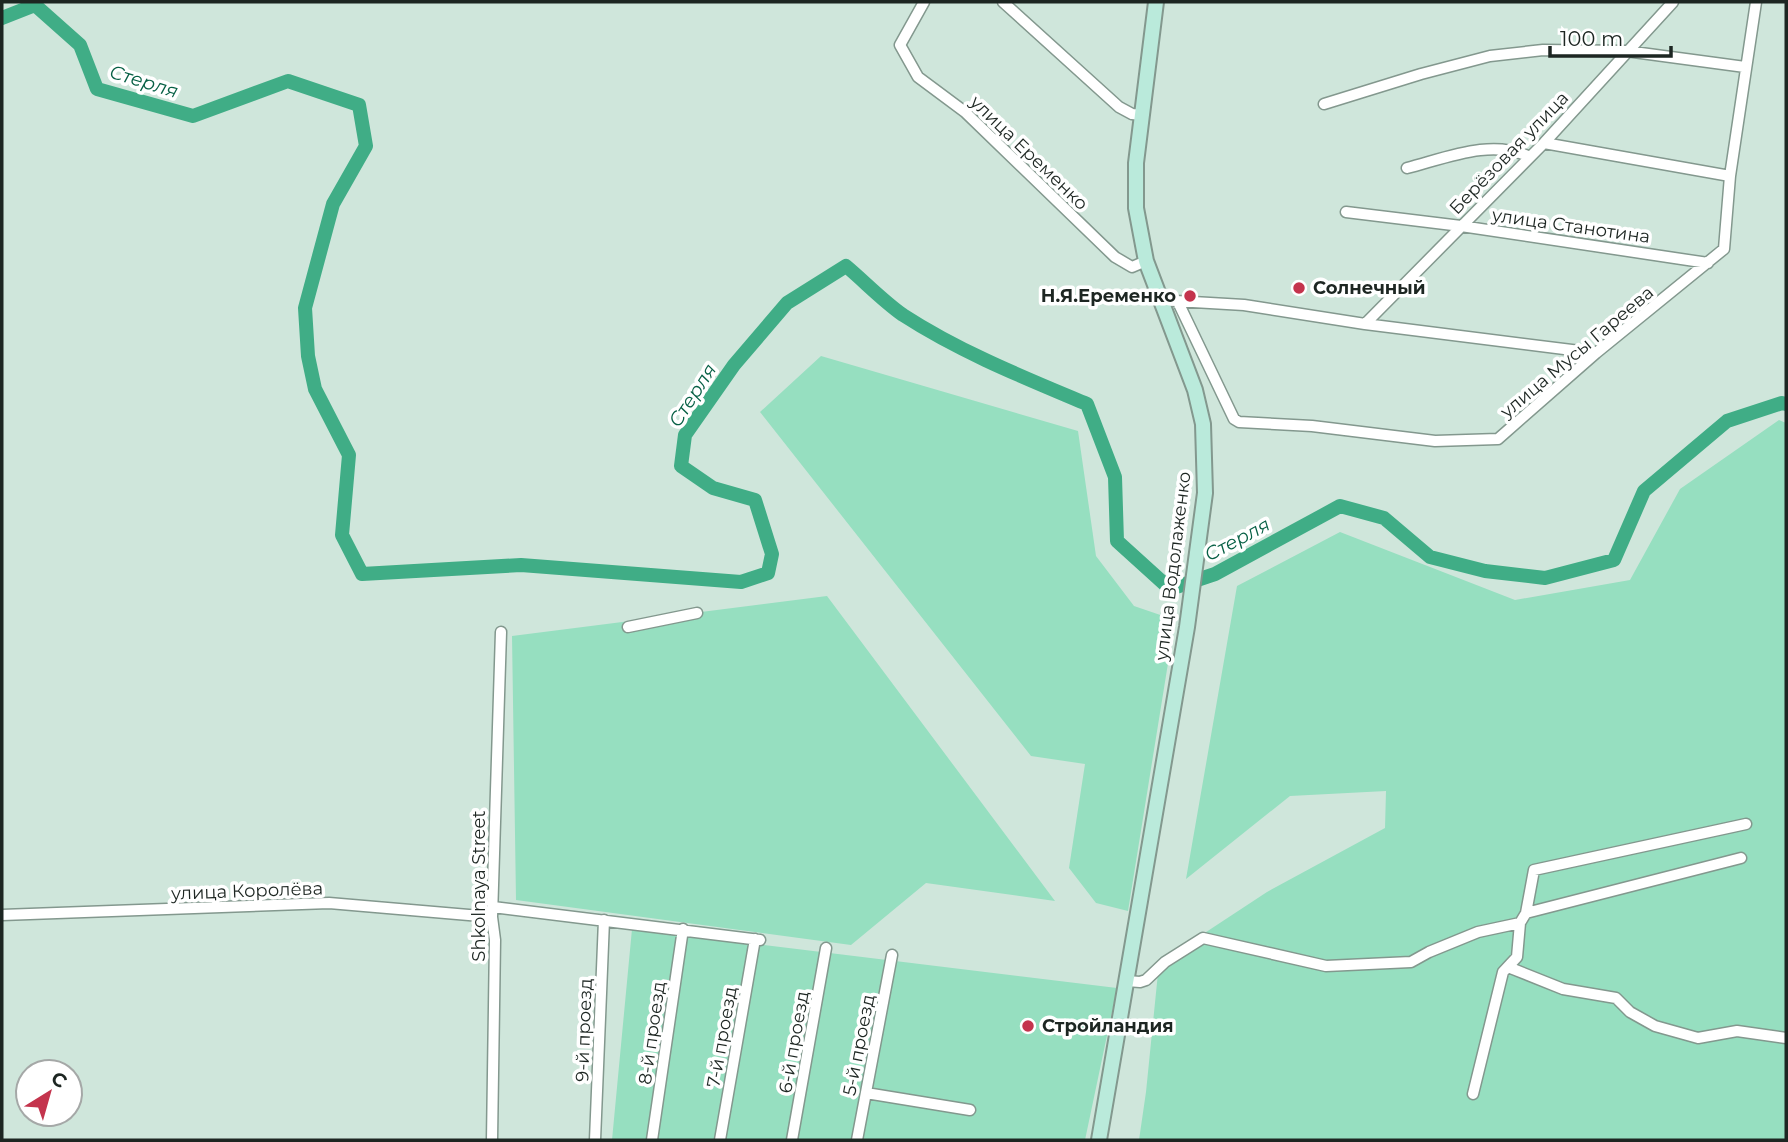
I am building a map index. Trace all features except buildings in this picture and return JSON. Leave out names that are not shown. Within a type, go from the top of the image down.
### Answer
[{"type":"main road","name":"улица Водолаженко","points":[[1099,1140],[1187,627],[1206,468],[1203,424],[1195,390],[1146,261],[1136,208],[1136,163],[1156,2]]},
{"type":"street","name":"улица Еременко","points":[[924,2],[900,46],[918,77],[965,112],[1115,257],[1132,267],[1146,261]]},
{"type":"street","points":[[1003,2],[1119,107],[1132,114],[1142,115]]},
{"type":"street","name":"Берёзовая улица","points":[[1365,324],[1544,143],[1673,2]]},
{"type":"street","name":"улица Мусы Гареева","points":[[1178,302],[1234,419],[1239,422],[1312,426],[1435,441],[1498,439],[1596,353],[1724,249],[1730,176],[1755,2]]},
{"type":"street","points":[[1324,104],[1490,56],[1544,50],[1626,51],[1745,67]]},
{"type":"street","points":[[1544,143],[1730,176]]},
{"type":"street","points":[[1407,168],[1495,147],[1519,151],[1530,156]]},
{"type":"street","name":"улица Станотина","points":[[1346,212],[1708,262]]},
{"type":"street","points":[[1159,300],[1244,305],[1365,324],[1596,353]]},
{"type":"street","points":[[628,627],[696,613]]},
{"type":"street","name":"Shkolnaya Street","points":[[492,1140],[495,940],[493,912],[501,632]]},
{"type":"street","points":[[1473,1094],[1503,972],[1517,957],[1520,923],[1526,913],[1534,870],[1746,824]]},
{"type":"street","points":[[1526,913],[1741,858]]},
{"type":"street","name":"улица Королёва","points":[[2,915],[329,904],[604,920],[757,940]]},
{"type":"street","name":"9-й проезд","points":[[595,1140],[604,920]]},
{"type":"street","points":[[1127,981],[1146,980],[1165,962],[1203,938],[1326,965],[1411,962],[1478,932],[1520,923]]},
{"type":"street","name":"8-й проезд","points":[[652,1140],[683,929]]},
{"type":"street","name":"7-й проезд","points":[[720,1140],[757,940]]},
{"type":"street","name":"6-й проезд","points":[[792,1140],[826,948]]},
{"type":"street","name":"5-й проезд","points":[[857,1140],[892,955]]},
{"type":"street","points":[[1508,967],[1563,989],[1616,998],[1630,1012],[1655,1027],[1698,1038],[1737,1031],[1786,1038]]},
{"type":"street","points":[[866,1093],[970,1110]]},
{"type":"green space","points":[[821,356],[1078,431],[1096,556],[1134,606],[1175,620],[1128,911],[1096,903],[1069,868],[1085,764],[1031,756],[760,412]]},
{"type":"green space","points":[[1779,420],[1786,423],[1786,1140],[1139,1140],[1159,963],[1267,892],[1385,828],[1386,791],[1290,796],[1186,879],[1237,586],[1340,532],[1515,600],[1630,580],[1680,489]]},
{"type":"green space","points":[[827,596],[1055,901],[926,883],[851,945],[516,900],[512,636]]},
{"type":"green space","points":[[632,929],[1117,988],[1085,1140],[612,1140]]},
{"type":"waterway","name":"Стерля","points":[[2,18],[35,5],[80,45],[97,89],[193,116],[288,81],[359,105],[366,146],[333,204],[305,308],[308,356],[315,389],[349,455],[342,535],[362,574],[521,565],[741,582],[768,573],[772,554],[755,500],[713,488],[681,466],[685,435],[734,365],[787,303],[846,266],[896,310],[947,341],[1087,404],[1115,477],[1117,541],[1170,589],[1215,574],[1340,506],[1384,518],[1430,557],[1485,571],[1545,578],[1614,560],[1644,491],[1727,421],[1786,404]]},
{"type":"place","name":"Солнечный","points":[[1299,288]]},
{"type":"place","name":"Н.Я.Еременко","points":[[1190,296]]},
{"type":"place","name":"Стройландия","points":[[1028,1026]]}]
